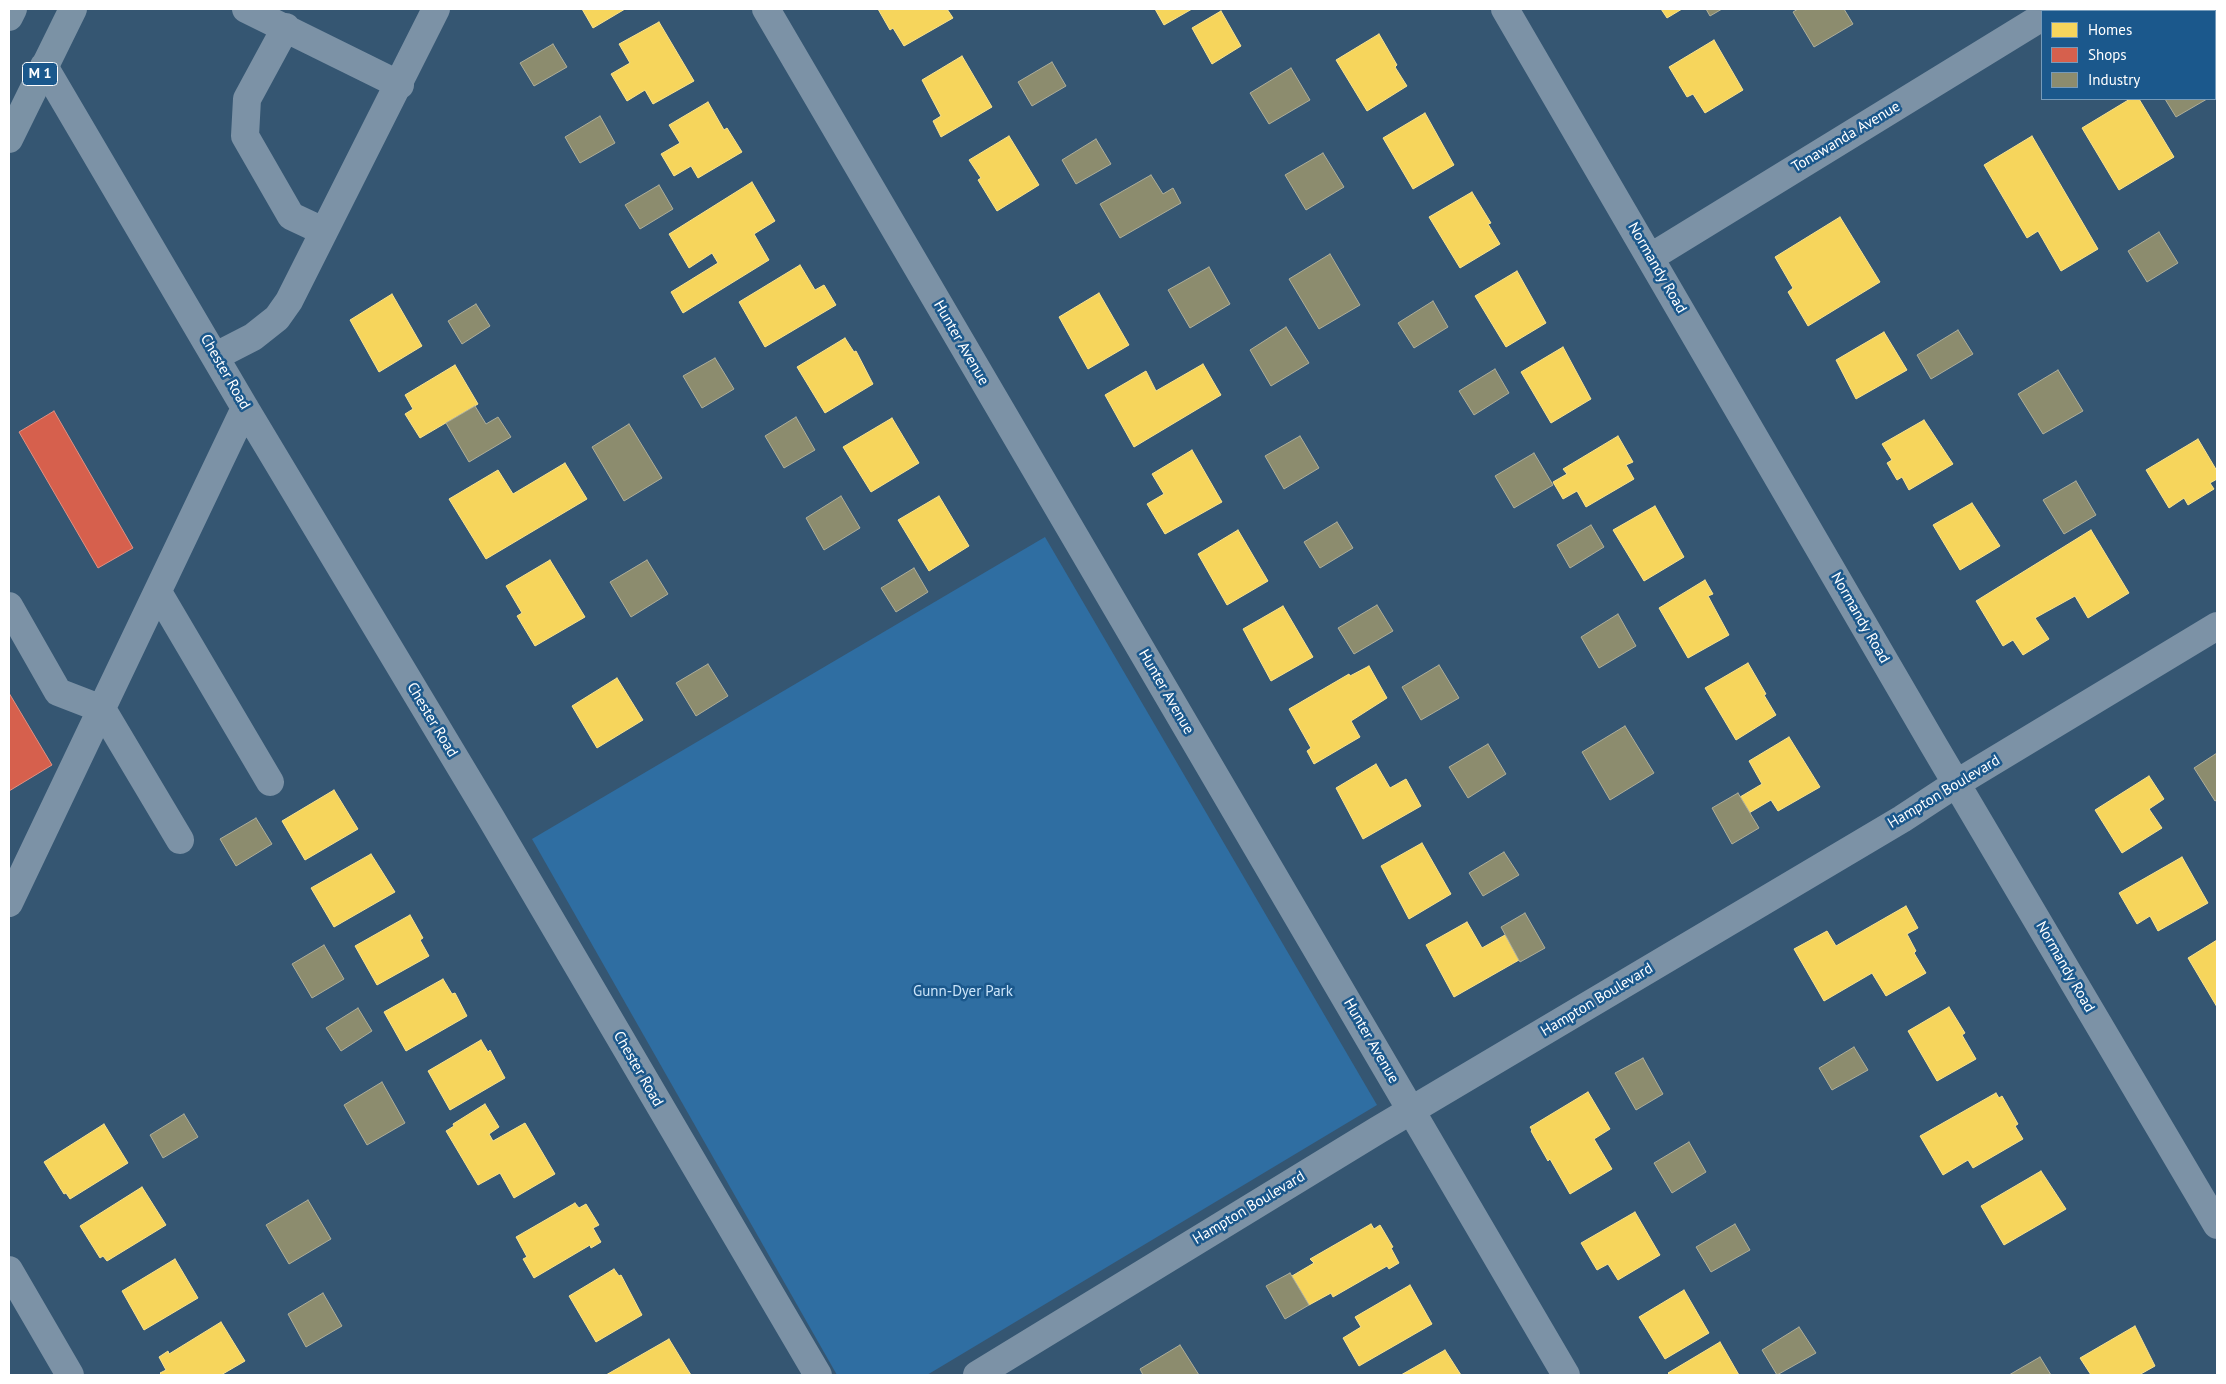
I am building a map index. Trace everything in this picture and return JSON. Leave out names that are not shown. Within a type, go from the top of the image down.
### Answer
[{"type":"main road","points":[[9,18],[13,9]]},
{"type":"main road","name":"M 1","points":[[9,139],[73,9]]},
{"type":"street","points":[[246,9],[286,27],[400,85]]},
{"type":"street","points":[[216,356],[253,337],[277,318],[289,301],[323,230],[400,85],[436,9]]},
{"type":"street","name":"Hunter Avenue","points":[[766,9],[1566,1375]]},
{"type":"street","name":"Normandy Road","points":[[1505,9],[2217,1225]]},
{"type":"street","name":"Tonawanda Avenue","points":[[1651,257],[2041,19]]},
{"type":"street","points":[[286,27],[247,99],[245,136],[291,216],[323,230]]},
{"type":"street","name":"Chester Road","points":[[44,66],[245,408],[491,818],[818,1375]]},
{"type":"street","points":[[9,903],[245,408]]},
{"type":"street","points":[[158,592],[270,782]]},
{"type":"street","points":[[9,606],[58,692],[102,709],[180,840]]},
{"type":"street","name":"Hampton Boulevard","points":[[977,1375],[1411,1110],[1894,824],[1957,783],[2217,626]]},
{"type":"street","points":[[9,1270],[70,1375]]},
{"type":"green space","name":"Gunn-Dyer Park","points":[[1045,537],[1377,1105],[927,1375],[837,1375],[532,839]]},
{"type":"building: Homes","points":[[582,9],[625,9],[593,28]]},
{"type":"building: Homes","points":[[878,9],[947,9],[953,18],[904,46],[893,28],[890,30]]},
{"type":"building: Homes","points":[[1155,9],[1192,9],[1164,25]]},
{"type":"building: Homes","points":[[1661,9],[1682,9],[1667,18]]},
{"type":"building: Homes","points":[[1221,11],[1241,46],[1212,64],[1192,28]]},
{"type":"building: Homes","points":[[659,22],[694,81],[653,104],[645,90],[627,101],[611,74],[630,63],[619,44]]},
{"type":"building: Homes","points":[[1379,34],[1397,65],[1395,67],[1407,86],[1367,111],[1336,60]]},
{"type":"building: Homes","points":[[2216,39],[2217,39],[2216,96]]},
{"type":"building: Homes","points":[[1714,40],[1743,90],[1705,113],[1693,94],[1687,97],[1669,67]]},
{"type":"building: Homes","points":[[962,56],[992,107],[941,137],[933,121],[941,116],[922,80]]},
{"type":"building: Homes","points":[[2128,100],[2140,100],[2174,157],[2119,190],[2082,128]]},
{"type":"building: Homes","points":[[708,102],[724,130],[727,128],[742,152],[698,178],[691,166],[674,176],[661,154],[680,143],[669,125]]},
{"type":"building: Homes","points":[[1425,113],[1454,165],[1413,189],[1383,138]]},
{"type":"building: Homes","points":[[1009,136],[1039,185],[997,211],[978,180],[981,178],[969,160]]},
{"type":"building: Homes","points":[[2032,136],[2098,249],[2061,271],[2038,231],[2027,238],[1984,165]]},
{"type":"building: Homes","points":[[752,182],[775,221],[754,234],[769,260],[683,313],[671,292],[718,263],[712,253],[689,268],[669,234]]},
{"type":"building: Homes","points":[[1472,192],[1491,223],[1488,224],[1500,244],[1460,268],[1429,217]]},
{"type":"building: Homes","points":[[1840,217],[1880,282],[1808,326],[1788,292],[1793,288],[1775,257]]},
{"type":"building: Homes","points":[[800,265],[815,290],[824,285],[836,305],[765,347],[739,302]]},
{"type":"building: Homes","points":[[1517,271],[1546,323],[1506,347],[1475,296]]},
{"type":"building: Homes","points":[[1099,293],[1129,345],[1088,369],[1059,317]]},
{"type":"building: Homes","points":[[392,294],[422,346],[379,372],[350,320]]},
{"type":"building: Homes","points":[[1884,332],[1907,370],[1856,399],[1836,360]]},
{"type":"building: Homes","points":[[845,338],[854,352],[856,351],[873,384],[825,413],[797,367]]},
{"type":"building: Homes","points":[[1563,347],[1591,399],[1551,423],[1521,372]]},
{"type":"building: Homes","points":[[1203,364],[1221,395],[1134,447],[1105,395],[1146,371],[1156,391]]},
{"type":"building: Homes","points":[[455,365],[478,404],[420,438],[405,414],[413,409],[405,395]]},
{"type":"building: Homes","points":[[892,418],[919,463],[871,492],[843,447]]},
{"type":"building: Homes","points":[[1924,420],[1953,464],[1909,490],[1902,477],[1897,480],[1887,463],[1892,460],[1882,444]]},
{"type":"building: Homes","points":[[1618,436],[1633,462],[1626,465],[1634,479],[1586,507],[1577,491],[1563,499],[1553,482],[1567,474],[1563,469]]},
{"type":"building: Homes","points":[[2198,439],[2217,471],[2217,479],[2210,483],[2214,489],[2188,505],[2184,498],[2169,508],[2146,470]]},
{"type":"building: Homes","points":[[1192,450],[1222,502],[1165,534],[1147,504],[1164,494],[1152,474]]},
{"type":"building: Homes","points":[[565,463],[587,499],[486,559],[449,499],[498,470],[513,494]]},
{"type":"building: Homes","points":[[939,496],[969,546],[929,571],[898,520]]},
{"type":"building: Homes","points":[[1972,503],[2000,546],[1960,570],[1933,525]]},
{"type":"building: Homes","points":[[1655,506],[1684,557],[1644,581],[1613,530]]},
{"type":"building: Homes","points":[[1238,530],[1268,581],[1227,605],[1198,554]]},
{"type":"building: Homes","points":[[2091,530],[2129,593],[2088,618],[2075,596],[2035,618],[2049,639],[2023,655],[2013,640],[2003,646],[1976,601]]},
{"type":"building: Homes","points":[[550,560],[585,617],[535,646],[517,616],[522,613],[506,586]]},
{"type":"building: Homes","points":[[1705,580],[1713,594],[1708,596],[1729,635],[1688,658],[1659,608]]},
{"type":"building: Homes","points":[[1283,606],[1313,657],[1271,681],[1243,629]]},
{"type":"building: Homes","points":[[1748,663],[1776,715],[1736,740],[1705,688]]},
{"type":"building: Homes","points":[[1369,666],[1387,698],[1351,721],[1360,737],[1314,764],[1307,751],[1311,748],[1289,709],[1349,674],[1350,676]]},
{"type":"building: Homes","points":[[617,678],[643,720],[597,748],[572,706]]},
{"type":"building: Homes","points":[[1789,737],[1820,787],[1778,811],[1771,800],[1749,813],[1740,797],[1762,784],[1749,761]]},
{"type":"building: Homes","points":[[1376,764],[1390,788],[1406,779],[1421,806],[1363,839],[1336,788]]},
{"type":"building: Homes","points":[[2149,776],[2164,799],[2149,809],[2162,828],[2122,853],[2095,810]]},
{"type":"building: Homes","points":[[334,790],[358,829],[305,860],[282,821]]},
{"type":"building: Homes","points":[[1422,843],[1451,894],[1409,919],[1381,866]]},
{"type":"building: Homes","points":[[371,854],[395,892],[334,927],[311,888]]},
{"type":"building: Homes","points":[[2182,857],[2208,903],[2158,931],[2150,916],[2137,924],[2119,893]]},
{"type":"building: Homes","points":[[1906,906],[1918,928],[1907,934],[1916,951],[1914,953],[1926,973],[1886,996],[1872,973],[1824,1001],[1794,949],[1827,931],[1836,946]]},
{"type":"building: Homes","points":[[410,915],[423,938],[420,940],[429,956],[377,985],[355,946]]},
{"type":"building: Homes","points":[[1467,922],[1482,948],[1505,935],[1519,960],[1454,997],[1426,945]]},
{"type":"building: Homes","points":[[2217,940],[2217,1007],[2188,958]]},
{"type":"building: Homes","points":[[443,979],[452,994],[455,993],[467,1016],[406,1051],[384,1012]]},
{"type":"building: Homes","points":[[1949,1007],[1965,1033],[1962,1035],[1976,1059],[1937,1081],[1908,1031]]},
{"type":"building: Homes","points":[[481,1040],[488,1052],[490,1050],[505,1078],[450,1110],[428,1071]]},
{"type":"building: Homes","points":[[1588,1092],[1610,1129],[1594,1139],[1612,1169],[1570,1194],[1550,1159],[1548,1161],[1530,1127]]},
{"type":"building: Homes","points":[[1996,1093],[1999,1098],[2002,1096],[2018,1124],[2015,1126],[2023,1139],[1973,1168],[1968,1160],[1943,1175],[1920,1136]]},
{"type":"building: Homes","points":[[485,1104],[499,1127],[489,1134],[493,1141],[525,1123],[555,1174],[514,1198],[500,1173],[478,1185],[446,1131],[454,1126],[453,1124]]},
{"type":"building: Homes","points":[[104,1124],[128,1163],[70,1199],[66,1193],[64,1194],[44,1162]]},
{"type":"building: Homes","points":[[2041,1171],[2066,1209],[2004,1245],[1981,1206]]},
{"type":"building: Homes","points":[[142,1187],[166,1225],[107,1261],[103,1256],[100,1258],[80,1226]]},
{"type":"building: Homes","points":[[575,1203],[579,1208],[586,1204],[599,1225],[593,1228],[601,1242],[591,1248],[590,1245],[534,1278],[523,1259],[527,1257],[516,1237]]},
{"type":"building: Homes","points":[[1635,1212],[1660,1255],[1618,1280],[1608,1264],[1597,1270],[1581,1243]]},
{"type":"building: Homes","points":[[1371,1224],[1374,1229],[1380,1225],[1393,1247],[1391,1248],[1399,1263],[1389,1269],[1387,1266],[1333,1297],[1331,1293],[1309,1305],[1292,1276],[1314,1263],[1310,1259]]},
{"type":"building: Homes","points":[[175,1259],[198,1298],[144,1330],[122,1291]]},
{"type":"building: Homes","points":[[614,1269],[619,1276],[621,1275],[642,1315],[596,1342],[569,1296]]},
{"type":"building: Homes","points":[[1410,1285],[1432,1324],[1359,1366],[1343,1338],[1361,1327],[1355,1317]]},
{"type":"building: Homes","points":[[1684,1290],[1709,1333],[1665,1359],[1639,1317]]},
{"type":"building: Homes","points":[[221,1322],[245,1361],[221,1375],[162,1375],[160,1373],[166,1370],[159,1357],[168,1351],[169,1354]]},
{"type":"building: Homes","points":[[2135,1326],[2155,1366],[2139,1375],[2091,1375],[2080,1358]]},
{"type":"building: Homes","points":[[669,1339],[691,1375],[606,1375]]},
{"type":"building: Homes","points":[[1720,1342],[1739,1375],[1670,1375],[1668,1373]]},
{"type":"building: Homes","points":[[1445,1350],[1461,1375],[1401,1375]]},
{"type":"building: Shops","points":[[54,411],[133,548],[98,568],[19,432]]},
{"type":"building: Shops","points":[[9,693],[52,765],[9,791]]},
{"type":"building: Industry","points":[[1706,9],[1722,9],[1710,16]]},
{"type":"building: Industry","points":[[1798,9],[1844,9],[1853,24],[1814,47],[1793,12]]},
{"type":"building: Industry","points":[[553,44],[567,67],[534,86],[520,63]]},
{"type":"building: Industry","points":[[1052,62],[1066,86],[1032,106],[1018,82]]},
{"type":"building: Industry","points":[[1291,68],[1310,100],[1269,124],[1250,93]]},
{"type":"building: Industry","points":[[2166,100],[2205,100],[2176,117]]},
{"type":"building: Industry","points":[[600,116],[615,143],[580,163],[565,137]]},
{"type":"building: Industry","points":[[1096,139],[1111,164],[1076,184],[1062,160]]},
{"type":"building: Industry","points":[[1323,153],[1344,187],[1306,210],[1285,175]]},
{"type":"building: Industry","points":[[1151,175],[1163,194],[1173,188],[1181,203],[1120,238],[1100,204]]},
{"type":"building: Industry","points":[[659,185],[673,209],[640,229],[625,205]]},
{"type":"building: Industry","points":[[2159,232],[2178,263],[2147,282],[2128,251]]},
{"type":"building: Industry","points":[[1330,254],[1360,305],[1319,329],[1289,279]]},
{"type":"building: Industry","points":[[1209,267],[1230,304],[1190,328],[1168,290]]},
{"type":"building: Industry","points":[[1433,301],[1448,327],[1414,348],[1398,323]]},
{"type":"building: Industry","points":[[476,304],[490,326],[462,344],[448,321]]},
{"type":"building: Industry","points":[[1286,327],[1309,363],[1271,386],[1250,350]]},
{"type":"building: Industry","points":[[1958,330],[1973,354],[1931,379],[1917,355]]},
{"type":"building: Industry","points":[[715,358],[734,389],[702,408],[683,376]]},
{"type":"building: Industry","points":[[1495,369],[1509,393],[1474,415],[1459,391]]},
{"type":"building: Industry","points":[[2058,370],[2083,411],[2043,434],[2018,394]]},
{"type":"building: Industry","points":[[475,406],[486,424],[498,417],[511,437],[469,462],[446,423]]},
{"type":"building: Industry","points":[[796,417],[815,450],[784,468],[765,436]]},
{"type":"building: Industry","points":[[629,424],[662,478],[624,501],[592,447]]},
{"type":"building: Industry","points":[[1300,436],[1319,468],[1284,489],[1265,456]]},
{"type":"building: Industry","points":[[1534,453],[1553,485],[1514,508],[1495,476]]},
{"type":"building: Industry","points":[[2076,481],[2096,515],[2064,534],[2043,500]]},
{"type":"building: Industry","points":[[841,496],[860,528],[824,550],[806,518]]},
{"type":"building: Industry","points":[[1337,522],[1353,548],[1320,568],[1304,542]]},
{"type":"building: Industry","points":[[1591,525],[1604,547],[1570,568],[1557,545]]},
{"type":"building: Industry","points":[[647,560],[668,594],[631,617],[610,582]]},
{"type":"building: Industry","points":[[914,568],[928,592],[896,612],[881,588]]},
{"type":"building: Industry","points":[[1377,605],[1393,631],[1354,654],[1338,628]]},
{"type":"building: Industry","points":[[1618,614],[1636,646],[1599,668],[1581,637]]},
{"type":"building: Industry","points":[[708,664],[728,696],[696,716],[676,683]]},
{"type":"building: Industry","points":[[1439,665],[1459,698],[1421,720],[1402,687]]},
{"type":"building: Industry","points":[[1625,726],[1654,773],[1610,800],[1582,752]]},
{"type":"building: Industry","points":[[1488,744],[1506,774],[1468,798],[1449,767]]},
{"type":"building: Industry","points":[[2217,753],[2217,800],[2215,801],[2194,768]]},
{"type":"building: Industry","points":[[1738,793],[1759,828],[1732,844],[1712,808]]},
{"type":"building: Industry","points":[[256,818],[272,844],[236,866],[220,839]]},
{"type":"building: Industry","points":[[1504,852],[1519,875],[1483,896],[1469,873]]},
{"type":"building: Industry","points":[[1525,913],[1545,948],[1520,962],[1501,927]]},
{"type":"building: Industry","points":[[324,945],[344,979],[312,998],[292,964]]},
{"type":"building: Industry","points":[[358,1008],[372,1031],[341,1051],[326,1028]]},
{"type":"building: Industry","points":[[1854,1047],[1868,1070],[1832,1090],[1819,1068]]},
{"type":"building: Industry","points":[[1643,1058],[1663,1094],[1636,1110],[1615,1073]]},
{"type":"building: Industry","points":[[382,1082],[405,1123],[367,1145],[344,1105]]},
{"type":"building: Industry","points":[[184,1114],[198,1137],[163,1158],[150,1135]]},
{"type":"building: Industry","points":[[1689,1142],[1706,1172],[1672,1193],[1654,1163]]},
{"type":"building: Industry","points":[[308,1200],[331,1239],[289,1264],[266,1225]]},
{"type":"building: Industry","points":[[1735,1224],[1750,1250],[1711,1272],[1696,1247]]},
{"type":"building: Industry","points":[[1290,1273],[1309,1305],[1285,1319],[1266,1286]]},
{"type":"building: Industry","points":[[323,1293],[342,1326],[306,1347],[288,1314]]},
{"type":"building: Industry","points":[[1799,1327],[1816,1353],[1777,1375],[1762,1350]]},
{"type":"building: Industry","points":[[1180,1345],[1199,1375],[1143,1375],[1140,1369]]},
{"type":"building: Industry","points":[[2040,1357],[2051,1375],[2009,1375]]}]
